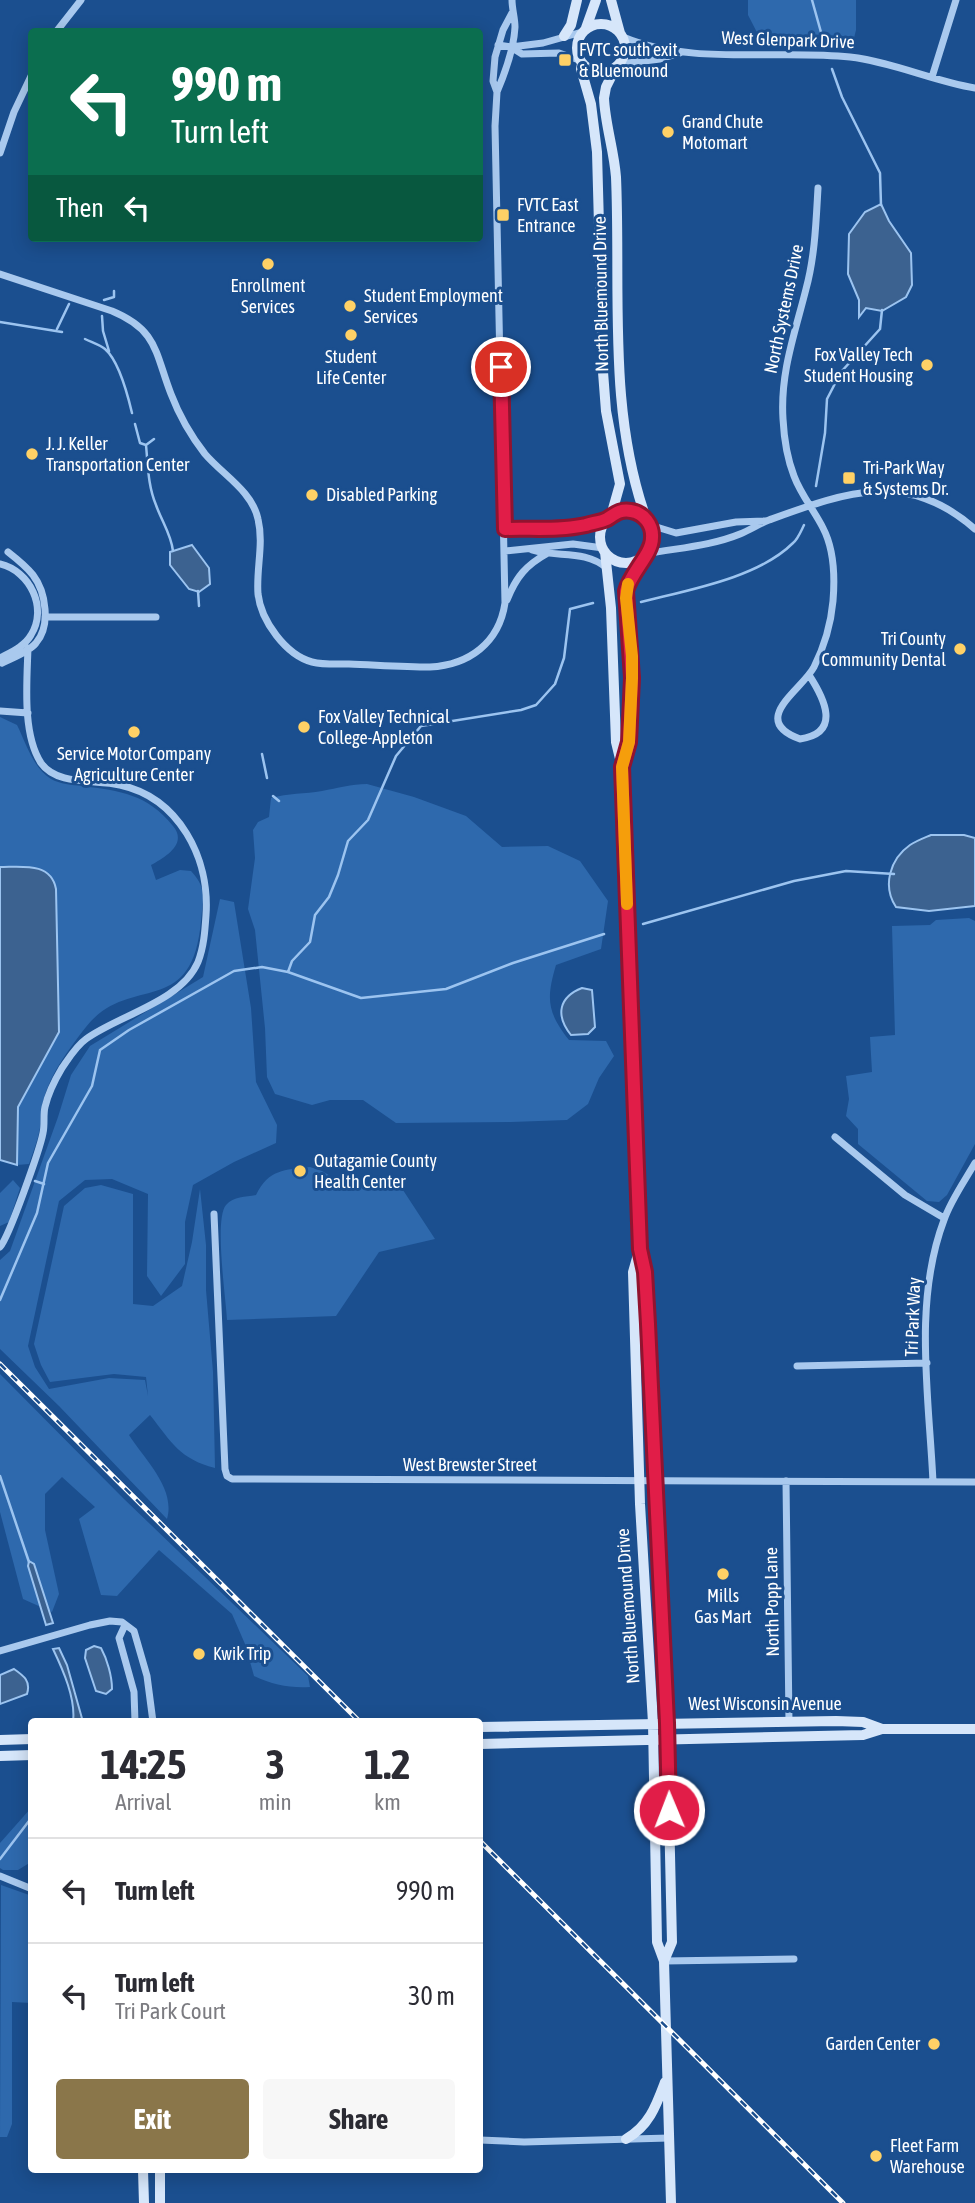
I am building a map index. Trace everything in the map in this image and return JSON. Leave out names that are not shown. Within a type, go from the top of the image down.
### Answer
[{"type":"main road","points":[[564,36],[572,25],[578,0]]},
{"type":"main road","points":[[596,0],[577,45],[581,62],[589,70],[598,72],[608,72],[618,65],[625,51],[611,0]]},
{"type":"main road","points":[[584,30],[595,24],[604,24],[613,27],[622,35]]},
{"type":"main road","name":"North Bluemound Drive","points":[[581,62],[591,104],[597,152],[603,372],[606,411],[620,484],[609,517]]},
{"type":"main road","name":"North Bluemound Drive","points":[[618,65],[606,87],[604,102],[616,175],[620,391],[628,453],[637,491],[649,523]]},
{"type":"main road","points":[[620,511],[630,511],[640,514],[649,523],[652,540],[644,556],[633,562],[622,563],[604,550],[600,533],[609,517],[620,511]]},
{"type":"main road","name":"North Bluemound Drive","points":[[604,550],[616,742],[622,767],[640,1249],[645,1272],[668,1740],[673,1942],[664,1961]]},
{"type":"main road","name":"North Bluemound Drive","points":[[622,767],[629,742],[632,678],[626,598],[630,579],[644,556]]},
{"type":"main road","name":"North Bluemound Drive","points":[[640,1249],[634,1272],[640,1481],[653,1723],[657,1942],[664,1961],[671,2203]]},
{"type":"main road","name":"West Wisconsin Avenue","points":[[483,1727],[863,1721],[882,1729]]},
{"type":"main road","name":"West Wisconsin Avenue","points":[[483,1744],[863,1735],[882,1729],[975,1729]]},
{"type":"main road","points":[[0,1740],[28,1739]]},
{"type":"main road","points":[[0,1756],[28,1755]]},
{"type":"main road","points":[[625,2139],[639,2132],[652,2115],[667,2076]]},
{"type":"main road","points":[[143,2173],[144,2203]]},
{"type":"main road","points":[[160,2173],[160,2203]]},
{"type":"street","points":[[59,28],[81,0]]},
{"type":"street","points":[[505,603],[495,126],[497,92],[515,27],[512,0]]},
{"type":"street","points":[[932,78],[956,0]]},
{"type":"street","points":[[497,92],[493,76],[498,44],[512,13]]},
{"type":"street","points":[[511,47],[543,43],[584,30]]},
{"type":"street","name":"West Glenpark Drive","points":[[622,35],[647,46],[681,52],[850,57],[975,88]]},
{"type":"street","points":[[498,44],[511,47],[522,54],[559,53],[581,62]]},
{"type":"street","name":"West Glenpark Drive","points":[[618,65],[660,59],[681,52]]},
{"type":"street","points":[[0,153],[14,111],[28,82]]},
{"type":"street","name":"North Systems Drive","points":[[809,675],[822,698],[827,716],[818,734],[800,739],[784,731],[780,706],[809,675],[825,639],[832,609],[834,582],[827,537],[802,494],[789,461],[782,405],[786,363],[813,258],[818,188]]},
{"type":"street","points":[[0,274],[123,316],[146,333],[158,353],[171,395],[188,429],[206,455],[247,496],[255,510],[260,531],[259,598],[268,623],[291,651],[314,663],[418,667],[449,666],[463,661],[485,646],[499,625],[505,603],[520,573],[530,563],[549,553]]},
{"type":"street","points":[[644,556],[739,535],[769,520],[810,506],[849,494],[871,491],[902,492],[944,506],[975,529]]},
{"type":"street","points":[[505,529],[570,527],[609,517]]},
{"type":"street","points":[[649,523],[676,533],[736,522],[769,520]]},
{"type":"street","points":[[531,550],[541,546],[573,544],[604,550]]},
{"type":"street","points":[[505,551],[531,550],[582,555],[598,560],[607,568]]},
{"type":"street","points":[[1,661],[36,644],[43,632],[45,617],[41,589],[34,576],[8,551]]},
{"type":"street","points":[[0,564],[12,568],[27,581],[35,594],[37,615],[29,638],[1,661]]},
{"type":"street","points":[[45,617],[156,617]]},
{"type":"street","points":[[0,1247],[11,1227],[43,1133],[45,1106],[61,1070],[85,1040],[168,994],[195,968],[201,950],[206,904],[205,879],[198,852],[192,839],[167,810],[154,799],[132,788],[74,780],[51,773],[35,753],[29,729],[28,648]]},
{"type":"street","points":[[0,711],[28,713]]},
{"type":"street","points":[[835,1136],[905,1195],[944,1218]]},
{"type":"street","name":"Tri Park Way","points":[[933,1482],[927,1363],[931,1262],[944,1218],[975,1163]]},
{"type":"street","name":"West Brewster Street","points":[[214,1214],[227,1476],[239,1479],[975,1482]]},
{"type":"street","points":[[797,1366],[927,1363]]},
{"type":"street","name":"North Popp Lane","points":[[786,1481],[789,1722]]},
{"type":"street","points":[[0,1651],[117,1620],[134,1631],[147,1676],[152,1718]]},
{"type":"street","points":[[125,1625],[119,1638],[134,1692],[135,1718]]},
{"type":"street","points":[[0,1876],[28,1887]]},
{"type":"street","points":[[664,1961],[794,1959]]},
{"type":"street","points":[[483,2140],[524,2142],[669,2138]]},
{"type":"shaded area","points":[[748,0],[856,0],[856,30],[852,46],[763,44],[748,15]]},
{"type":"shaded area","points":[[881,204],[911,253],[912,285],[906,297],[882,311],[866,308],[859,317],[859,300],[848,274],[849,234],[865,212]]},
{"type":"shaded area","points":[[192,545],[209,568],[210,584],[199,592],[189,589],[170,565],[170,552]]},
{"type":"shaded area","points":[[0,717],[17,725],[35,762],[51,779],[66,784],[121,792],[143,801],[163,815],[173,826],[178,839],[173,849],[151,865],[156,880],[180,870],[191,871],[200,883],[203,894],[195,952],[185,972],[172,984],[121,1001],[103,1011],[86,1027],[65,1055],[48,1086],[41,1110],[39,1132],[29,1164],[17,1165],[18,1107],[59,1032],[43,869],[0,867]]},
{"type":"shaded area","points":[[367,784],[466,816],[502,847],[548,846],[580,861],[608,901],[601,949],[556,965],[551,987],[553,1013],[569,1040],[606,1041],[614,1056],[599,1078],[588,1104],[567,1120],[396,1123],[363,1100],[330,1100],[312,1105],[275,1094],[267,1077],[255,930],[248,909],[255,858],[253,830],[258,822],[269,817],[271,798]]},
{"type":"shaded area","points":[[931,835],[964,835],[975,838],[975,906],[929,911],[896,907],[889,890],[893,865],[910,845]]},
{"type":"shaded area","points":[[0,867],[42,870],[53,880],[56,889],[59,1032],[18,1107],[17,1165],[0,1160]]},
{"type":"shaded area","points":[[220,899],[234,902],[251,1008],[256,1082],[277,1125],[276,1143],[193,1185],[185,1222],[185,1264],[161,1296],[147,1276],[148,1194],[112,1179],[85,1180],[59,1201],[28,1346],[35,1367],[49,1389],[109,1378],[145,1380],[148,1396],[146,1377],[114,1374],[50,1382],[41,1365],[34,1344],[64,1206],[85,1188],[101,1185],[133,1194],[133,1304],[153,1306],[182,1286],[200,1189],[213,1372],[215,1468],[185,1455],[150,1415],[129,1435],[163,1485],[169,1507],[167,1519],[59,1406],[0,1349],[0,1260],[10,1251],[71,1075],[90,1046],[203,977]]},
{"type":"shaded area","points":[[969,918],[975,921],[975,1144],[947,1195],[939,1202],[927,1201],[858,1144],[858,1129],[846,1116],[849,1099],[846,1076],[872,1072],[870,1037],[895,1035],[892,926],[930,925],[936,920]]},
{"type":"shaded area","points":[[582,988],[592,990],[595,1027],[588,1034],[571,1035],[561,1014],[562,1007],[568,996]]},
{"type":"shaded area","points":[[310,1167],[349,1187],[401,1187],[435,1239],[379,1252],[336,1316],[227,1320],[221,1242],[221,1226],[226,1205],[236,1198],[256,1195],[266,1180],[278,1172]]},
{"type":"shaded area","points":[[13,1180],[20,1188],[9,1222],[0,1226],[0,1193]]},
{"type":"shaded area","points":[[0,1374],[124,1499],[308,1676],[310,1687],[281,1685],[254,1676],[245,1644],[232,1614],[159,1550],[117,1596],[101,1595],[79,1519],[95,1507],[62,1477],[45,1494],[45,1530],[59,1594],[52,1612],[23,1599],[0,1512]]},
{"type":"shaded area","points":[[29,1561],[34,1564],[53,1623],[46,1625],[28,1566]]},
{"type":"shaded area","points":[[94,1646],[101,1648],[109,1668],[112,1689],[106,1694],[96,1691],[85,1658],[86,1650]]},
{"type":"shaded area","points":[[59,1648],[67,1665],[82,1718],[73,1718],[71,1694],[53,1649]]},
{"type":"shaded area","points":[[14,1669],[26,1679],[27,1694],[0,1704],[0,1675]]},
{"type":"shaded area","points":[[28,1811],[28,1864],[18,1870],[0,1868],[0,1843]]},
{"type":"shaded area","points":[[1,1885],[28,1895],[28,2003],[12,2002],[12,2124],[7,2137],[0,2137]]},
{"type":"waterway","points":[[812,0],[824,43]]},
{"type":"waterway","points":[[832,69],[842,97],[880,173],[881,205]]},
{"type":"waterway","points":[[104,300],[114,297],[114,291]]},
{"type":"waterway","points":[[57,329],[69,304]]},
{"type":"waterway","points":[[816,486],[825,433],[827,399],[841,372],[880,329],[882,310]]},
{"type":"waterway","points":[[102,316],[109,351]]},
{"type":"waterway","points":[[0,322],[62,332]]},
{"type":"waterway","points":[[85,339],[110,354],[122,379],[132,413]]},
{"type":"waterway","points":[[135,424],[140,443],[146,445],[151,491],[173,551]]},
{"type":"waterway","points":[[146,445],[154,439]]},
{"type":"waterway","points":[[641,602],[742,574],[778,555],[795,541],[804,525]]},
{"type":"waterway","points":[[198,591],[199,606]]},
{"type":"waterway","points":[[288,972],[292,961],[310,942],[315,915],[329,897],[348,841],[368,820],[396,756],[421,726],[521,710],[536,705],[555,684],[564,658],[570,609],[593,603]]},
{"type":"waterway","points":[[262,754],[267,778]]},
{"type":"waterway","points":[[273,796],[279,801]]},
{"type":"waterway","points":[[643,924],[794,881],[846,871],[894,874]]},
{"type":"waterway","points":[[0,1300],[37,1213],[48,1163],[92,1086],[100,1050],[129,1030],[234,971],[262,967],[288,972],[361,998],[446,989],[513,963],[604,934]]},
{"type":"waterway","points":[[35,1181],[44,1184]]},
{"type":"waterway","points":[[0,1476],[29,1562]]},
{"type":"waterway","points":[[0,1859],[28,1822]]},
{"type":"railway","points":[[0,1364],[356,1718]]},
{"type":"railway","points":[[483,1844],[843,2203]]},
{"type":"slow traffic","points":[[627,904],[622,767],[629,742],[632,678],[626,598],[628,584]]},
{"type":"place","name":"FVTC south exit & Bluemound","points":[[565,60]]},
{"type":"place","name":"Grand Chute Motomart","points":[[668,132]]},
{"type":"place","name":"FVTC East Entrance","points":[[503,215]]},
{"type":"place","name":"Enrollment Services","points":[[268,264]]},
{"type":"place","name":"Student Employment Services","points":[[350,306]]},
{"type":"place","name":"Student Life Center","points":[[351,335]]},
{"type":"place","name":"Fox Valley Tech Student Housing","points":[[927,365]]},
{"type":"place","name":"J. J. Keller Transportation Center","points":[[32,454]]},
{"type":"place","name":"Tri-Park Way & Systems Dr.","points":[[849,478]]},
{"type":"place","name":"Disabled Parking","points":[[312,495]]},
{"type":"place","name":"Tri County Community Dental","points":[[960,649]]},
{"type":"place","name":"Fox Valley Technical College-Appleton","points":[[304,727]]},
{"type":"place","name":"Service Motor Company Agriculture Center","points":[[134,732]]},
{"type":"place","name":"Outagamie County Health Center","points":[[300,1171]]},
{"type":"place","name":"Mills Gas Mart","points":[[723,1574]]},
{"type":"place","name":"Kwik Trip","points":[[199,1654]]},
{"type":"place","name":"Garden Center","points":[[934,2044]]},
{"type":"place","name":"Fleet Farm Warehouse","points":[[876,2156]]},
{"type":"route","points":[[501,367],[505,529],[582,526],[607,519],[620,511],[630,511],[640,514],[647,521],[653,535],[649,550],[630,579],[626,591],[632,678],[629,742],[622,767],[640,1249],[645,1272],[648,1324],[669,1810]]}]
